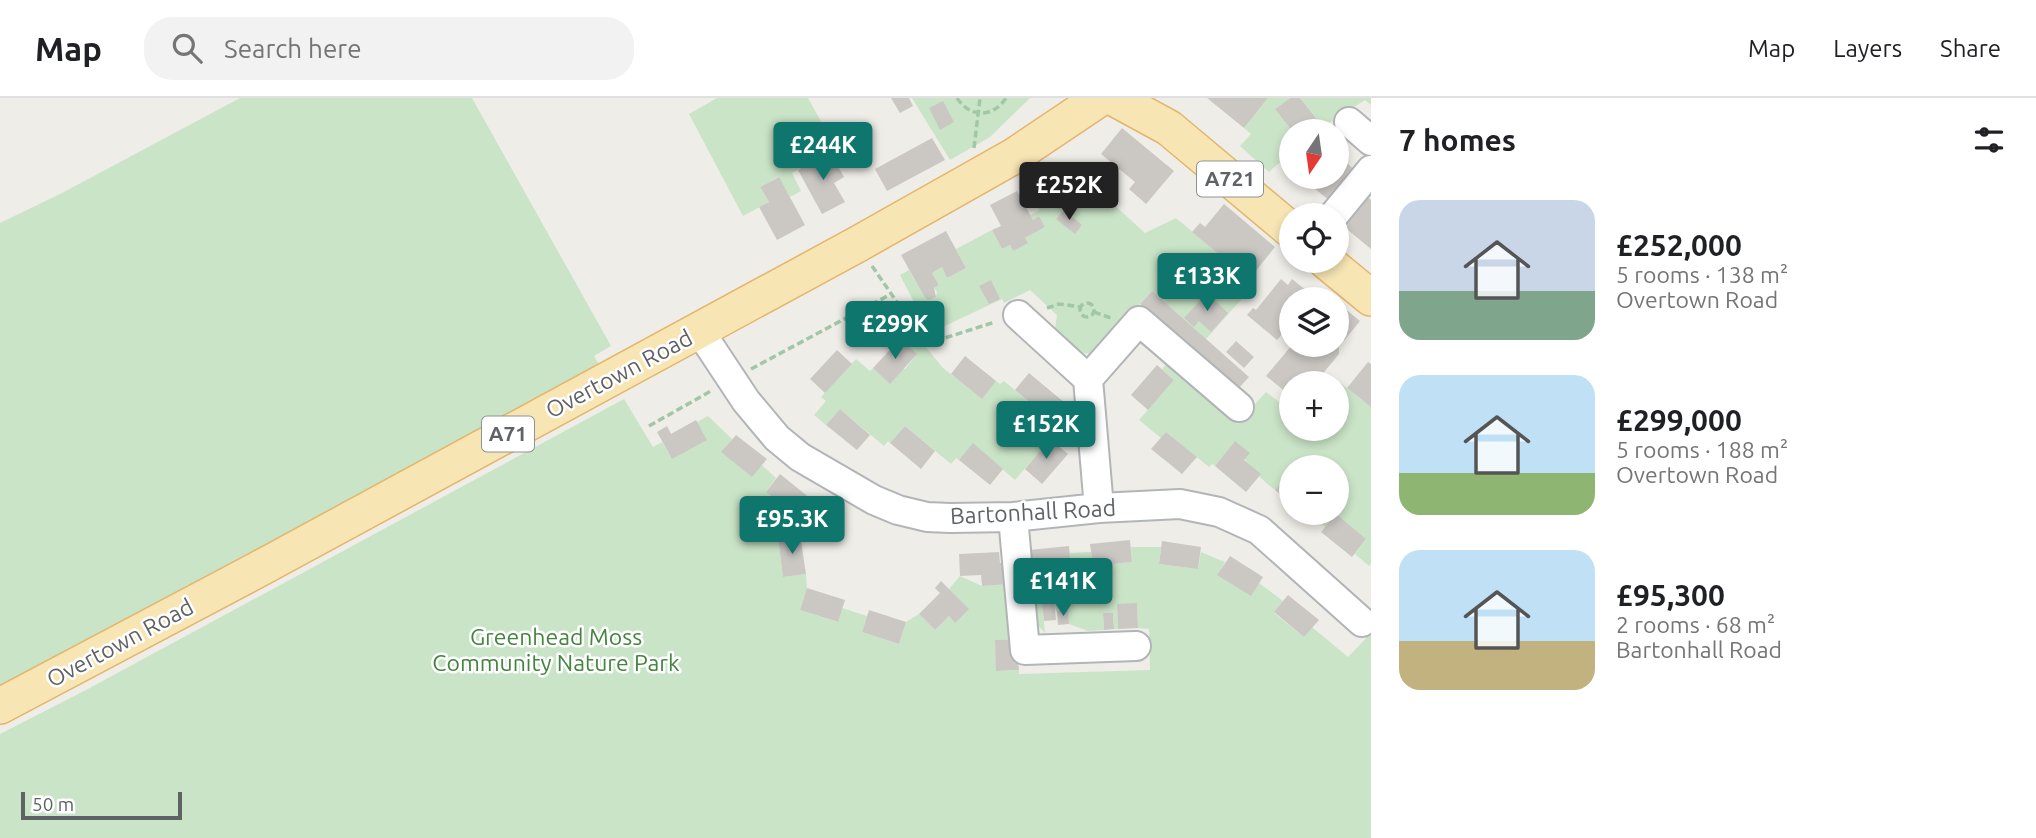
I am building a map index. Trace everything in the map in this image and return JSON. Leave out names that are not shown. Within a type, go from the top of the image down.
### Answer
[{"type":"main road","name":"Overtown Road","points":[[1013,156],[1052,98]]},
{"type":"main road","name":"Overtown Road","points":[[0,706],[858,244],[1013,156],[1097,98]]},
{"type":"main road","points":[[1097,98],[1106,98]]},
{"type":"main road","name":"A721","points":[[1114,98],[1162,113],[1279,219]]},
{"type":"main road","points":[[1341,273],[1371,298]]},
{"type":"street","points":[[1349,122],[1371,141]]},
{"type":"street","points":[[1344,203],[1371,170]]},
{"type":"street","points":[[1018,315],[1088,379],[1099,508]]},
{"type":"street","points":[[1088,379],[1139,321],[1239,407]]},
{"type":"street","name":"Bartonhall Road","points":[[699,331],[763,424],[800,457],[873,500],[927,517],[1013,517],[1099,508],[1180,504],[1219,512],[1259,530],[1362,622]]},
{"type":"street","points":[[1013,517],[1025,650],[1136,646]]},
{"type":"path","points":[[957,98],[969,111],[978,114],[995,111],[1006,98]]},
{"type":"path","points":[[970,180],[980,98]]},
{"type":"path","points":[[858,244],[926,344],[1059,304],[1082,307]]},
{"type":"path","points":[[649,426],[891,294]]},
{"type":"green space","points":[[240,98],[472,98],[611,346],[594,356],[599,364],[578,378],[0,691],[0,223]]},
{"type":"green space","points":[[717,98],[808,98],[836,148],[792,173],[801,191],[790,197],[778,177],[760,187],[769,202],[743,216],[689,114]]},
{"type":"green space","points":[[912,98],[1030,98],[990,137],[950,160]]},
{"type":"green space","points":[[1268,98],[1290,98],[1275,109],[1283,119],[1279,119],[1279,163],[1269,172],[1240,146],[1251,134],[1244,128]]},
{"type":"green space","points":[[1300,98],[1371,98],[1371,105],[1365,100],[1335,119],[1317,119]]},
{"type":"green space","points":[[1079,179],[1091,199],[1100,192],[1145,233],[1176,218],[1230,263],[1224,271],[1235,280],[1242,271],[1256,283],[1206,339],[1152,291],[1092,354],[1076,349],[1062,338],[1055,329],[1057,315],[1030,290],[1004,303],[1002,299],[930,333],[900,275],[909,270],[925,298],[929,300],[936,297],[934,288],[939,285],[932,273],[942,267],[947,278],[966,268],[956,249],[992,230],[1002,249],[1010,245],[1013,251],[1025,238],[1045,227],[1039,216],[1033,220],[1030,215],[1040,210],[1038,208],[1053,200],[1058,208],[1079,197],[1071,184]]},
{"type":"green space","points":[[911,329],[943,368],[981,398],[996,381],[1000,384],[1004,381],[1060,428],[1015,480],[973,444],[959,460],[956,458],[951,464],[905,426],[884,446],[840,409],[826,425],[814,415],[826,401],[821,397],[856,359],[870,371],[873,368],[905,369],[916,355],[900,339]]},
{"type":"green space","points":[[1168,362],[1237,424],[1266,392],[1279,402],[1279,441],[1349,441],[1349,390],[1371,407],[1369,566],[1355,554],[1366,539],[1348,525],[1349,455],[1279,455],[1279,485],[1275,490],[1252,469],[1235,442],[1215,466],[1212,464],[1209,467],[1166,432],[1161,438],[1139,420],[1174,380],[1162,369]]},
{"type":"green space","name":"Greenhead Moss Community Nature Park","points":[[624,399],[653,447],[662,442],[672,459],[697,422],[708,416],[732,439],[722,452],[762,465],[776,478],[766,492],[797,516],[800,535],[778,538],[783,577],[806,574],[807,588],[800,610],[837,622],[842,608],[867,616],[862,632],[899,644],[906,622],[919,614],[935,630],[949,616],[954,622],[968,609],[949,589],[960,576],[982,586],[1011,584],[1016,639],[995,640],[997,671],[1019,670],[1019,674],[1150,670],[1149,629],[1138,628],[1137,604],[1117,605],[1118,629],[1114,629],[1113,613],[1103,613],[1104,630],[1088,631],[1069,624],[1068,611],[1056,611],[1054,602],[1042,604],[1045,633],[1025,612],[1032,572],[1071,568],[1070,553],[1091,552],[1093,566],[1132,562],[1131,547],[1161,547],[1159,564],[1198,569],[1201,552],[1225,562],[1218,574],[1259,583],[1283,601],[1274,613],[1304,637],[1312,627],[1348,657],[1371,633],[1371,838],[0,838],[0,734]]},
{"type":"building","points":[[891,98],[909,98],[913,106],[900,113]]},
{"type":"building","points":[[1207,98],[1268,98],[1244,128]]},
{"type":"building","points":[[1290,98],[1300,98],[1317,119],[1283,119],[1275,109]]},
{"type":"building","points":[[943,101],[954,122],[940,130],[929,108]]},
{"type":"building","points":[[1122,128],[1174,171],[1146,204],[1129,189],[1135,182],[1101,154]]},
{"type":"building","points":[[932,138],[945,160],[887,191],[875,169]]},
{"type":"building","points":[[830,152],[844,177],[834,183],[845,202],[822,214],[798,170]]},
{"type":"building","points":[[1349,165],[1357,172],[1349,181]]},
{"type":"building","points":[[1061,166],[1079,198],[1058,209],[1053,200],[1045,204],[1033,182]]},
{"type":"building","points":[[779,177],[805,225],[777,240],[759,207],[769,202],[760,187]]},
{"type":"building","points":[[1315,189],[1342,189],[1331,202]]},
{"type":"building","points":[[1017,191],[1033,220],[1039,216],[1045,227],[1025,238],[1028,243],[1013,251],[1010,245],[1002,249],[992,230],[1001,226],[990,205]]},
{"type":"building","points":[[1361,191],[1371,200],[1371,249],[1349,231],[1349,206]]},
{"type":"building","points":[[1224,204],[1275,247],[1250,278],[1242,271],[1235,280],[1224,270],[1230,263],[1192,232],[1200,223],[1205,227]]},
{"type":"building","points":[[1064,210],[1082,225],[1075,234],[1056,219]]},
{"type":"building","points":[[946,231],[966,268],[947,278],[942,267],[932,273],[939,285],[934,288],[936,297],[929,300],[925,298],[901,255]]},
{"type":"building","points":[[1281,279],[1288,285],[1292,279],[1302,287],[1279,287],[1277,340],[1247,315],[1253,308],[1256,310]]},
{"type":"building","points":[[991,280],[1000,299],[989,304],[979,286]]},
{"type":"building","points":[[1152,291],[1249,377],[1237,390],[1140,304]]},
{"type":"building","points":[[1207,293],[1228,313],[1211,332],[1199,321],[1194,327],[1184,318]]},
{"type":"building","points":[[929,302],[941,325],[931,331],[919,308]]},
{"type":"building","points":[[1349,312],[1360,321],[1349,335]]},
{"type":"building","points":[[900,339],[917,354],[890,384],[873,368]]},
{"type":"building","points":[[1236,341],[1254,357],[1244,368],[1226,352]]},
{"type":"building","points":[[837,350],[852,364],[825,393],[810,379]]},
{"type":"building","points":[[965,356],[996,381],[982,399],[951,374]]},
{"type":"building","points":[[1282,357],[1337,357],[1325,371],[1279,371],[1279,386],[1266,376]]},
{"type":"building","points":[[1368,362],[1371,364],[1371,407],[1349,390],[1349,386]]},
{"type":"building","points":[[1157,365],[1174,380],[1148,410],[1131,395]]},
{"type":"building","points":[[1029,373],[1071,408],[1057,425],[1015,390]]},
{"type":"building","points":[[840,409],[870,435],[857,450],[826,425]]},
{"type":"building","points":[[696,420],[707,440],[672,459],[657,432],[667,426],[671,434]]},
{"type":"building","points":[[905,426],[935,451],[921,469],[890,443]]},
{"type":"building","points":[[1166,432],[1197,457],[1182,474],[1151,449]]},
{"type":"building","points":[[736,435],[767,459],[752,477],[721,452]]},
{"type":"building","points":[[1050,439],[1068,454],[1042,484],[1025,469]]},
{"type":"building","points":[[1235,441],[1250,453],[1244,460],[1261,474],[1246,492],[1215,466]]},
{"type":"building","points":[[973,443],[1003,469],[990,485],[959,460]]},
{"type":"building","points":[[780,474],[811,499],[797,516],[766,492]]},
{"type":"building","points":[[1327,525],[1349,525],[1366,539],[1352,557],[1321,532]]},
{"type":"building","points":[[800,535],[806,574],[783,577],[778,538]]},
{"type":"building","points":[[1130,540],[1132,562],[1093,566],[1090,544]]},
{"type":"building","points":[[1162,541],[1201,547],[1198,569],[1159,564]]},
{"type":"building","points":[[1069,546],[1071,568],[1032,572],[1029,550]]},
{"type":"building","points":[[999,552],[1000,563],[1009,562],[1011,584],[982,586],[981,575],[960,576],[959,554]]},
{"type":"building","points":[[1230,556],[1263,577],[1251,596],[1217,575]]},
{"type":"building","points":[[941,581],[969,609],[955,623],[949,616],[935,630],[919,614],[940,593],[935,588]]},
{"type":"building","points":[[807,588],[845,600],[838,622],[800,610]]},
{"type":"building","points":[[1288,595],[1319,620],[1304,637],[1274,612]]},
{"type":"building","points":[[1054,602],[1056,620],[1044,621],[1042,604]]},
{"type":"building","points":[[1137,603],[1138,628],[1118,629],[1117,604]]},
{"type":"building","points":[[869,610],[906,622],[899,644],[862,632]]},
{"type":"building","points":[[1068,610],[1069,624],[1058,625],[1057,611]]},
{"type":"building","points":[[1103,613],[1113,613],[1114,629],[1104,630]]},
{"type":"building","points":[[1016,639],[1019,670],[996,671],[995,640]]}]
